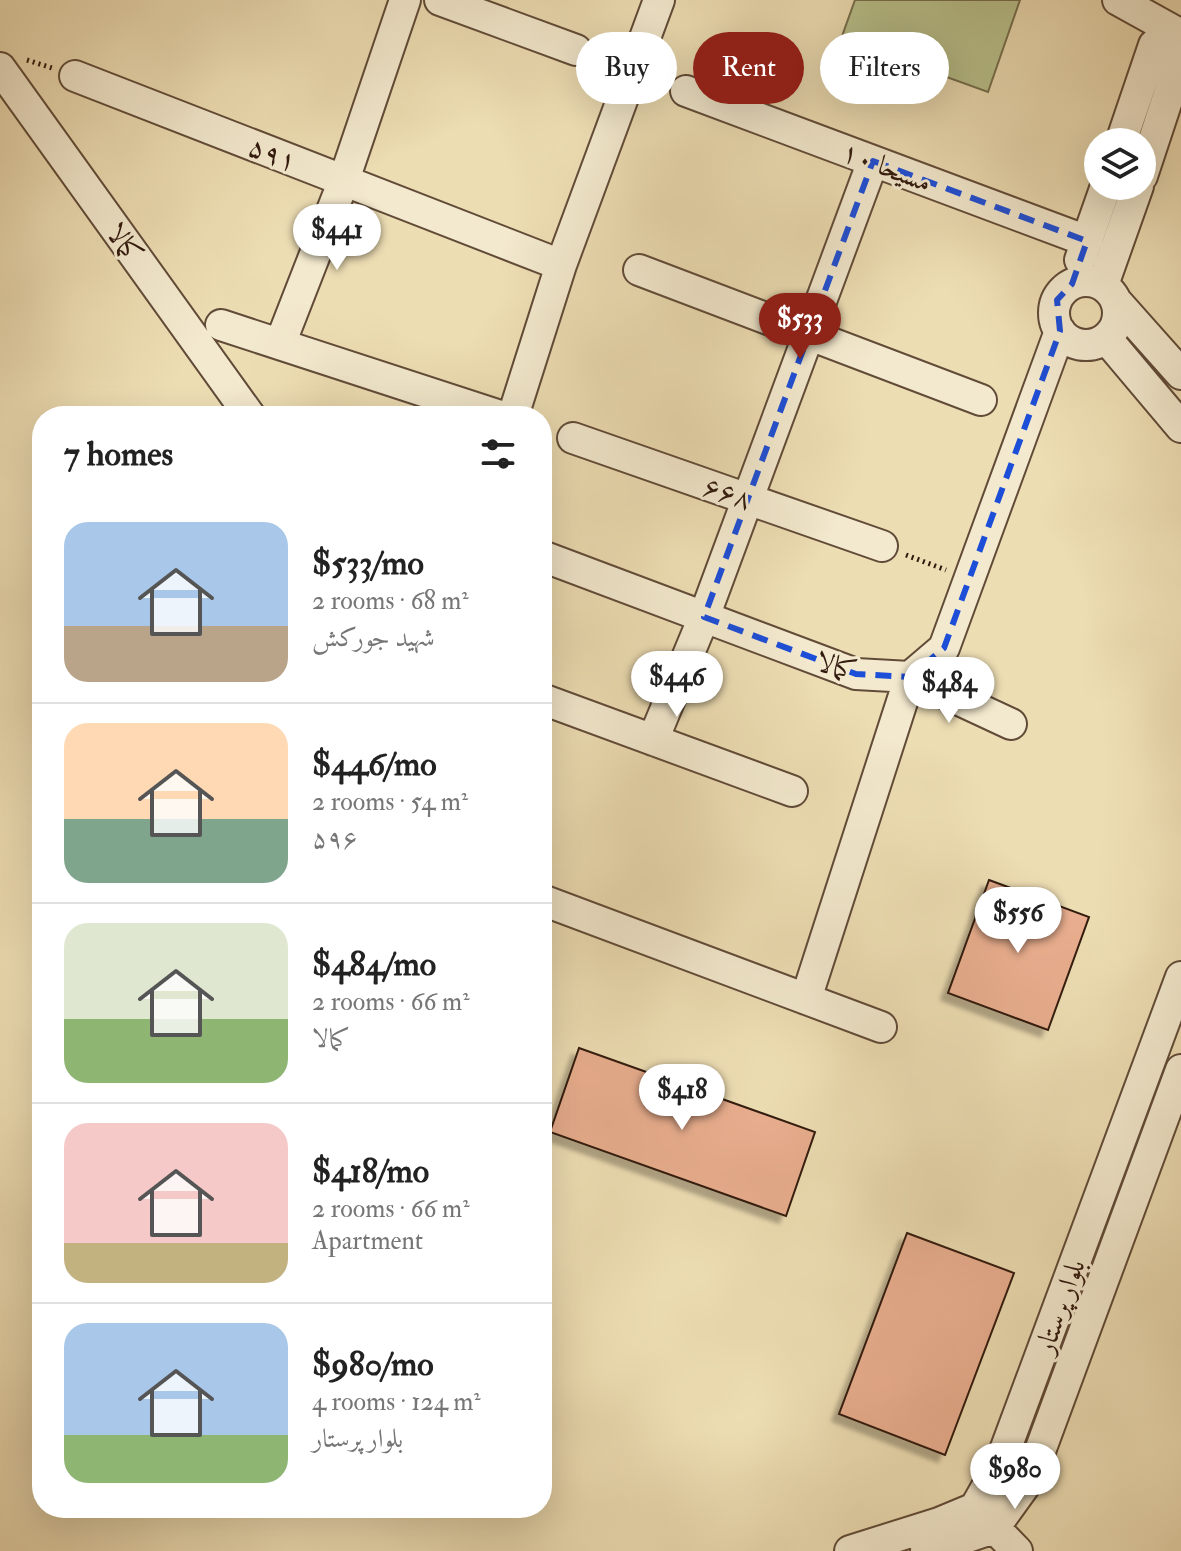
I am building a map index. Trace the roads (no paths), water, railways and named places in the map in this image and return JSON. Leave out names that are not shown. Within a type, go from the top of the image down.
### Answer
[{"type":"street","points":[[280,344],[344,180],[405,0]]},
{"type":"street","points":[[440,0],[576,50]]},
{"type":"street","points":[[516,406],[561,265],[659,0]]},
{"type":"street","points":[[1118,0],[1179,43]]},
{"type":"street","points":[[1126,128],[1154,45],[1179,43]]},
{"type":"street","points":[[1155,128],[1179,43]]},
{"type":"street","name":"کمالا","points":[[8,62],[243,406]]},
{"type":"street","name":"۵۹۱","points":[[75,76],[561,265]]},
{"type":"street","name":"مسيحا ۱۰","points":[[686,91],[1087,241]]},
{"type":"street","points":[[653,740],[704,617],[873,161]]},
{"type":"street","points":[[1072,284],[1101,200]]},
{"type":"street","points":[[1134,200],[1109,293],[1118,311],[1113,331],[1097,343],[1077,344],[1067,339],[1055,321],[1054,310],[1063,291],[1072,284],[1093,282],[1109,293],[1181,374]]},
{"type":"street","points":[[639,270],[981,400]]},
{"type":"street","points":[[221,325],[280,344],[438,406]]},
{"type":"street","points":[[806,999],[910,677],[944,648],[1060,331]]},
{"type":"street","points":[[1106,338],[1181,427]]},
{"type":"street","name":"۶۶۸","points":[[573,438],[882,546]]},
{"type":"street","name":"کمالا","points":[[552,560],[856,674],[910,677]]},
{"type":"street","points":[[910,677],[1011,724]]},
{"type":"street","points":[[552,703],[792,791]]},
{"type":"street","points":[[552,904],[881,1027]]},
{"type":"street","name":"بلوار پرستار","points":[[973,1528],[1000,1464],[1181,977]]},
{"type":"street","name":"بلوار پرستار","points":[[973,1528],[1030,1478],[1181,1070]]},
{"type":"street","points":[[926,1551],[973,1528]]},
{"type":"street","points":[[850,1551],[973,1528],[1017,1551]]}]
